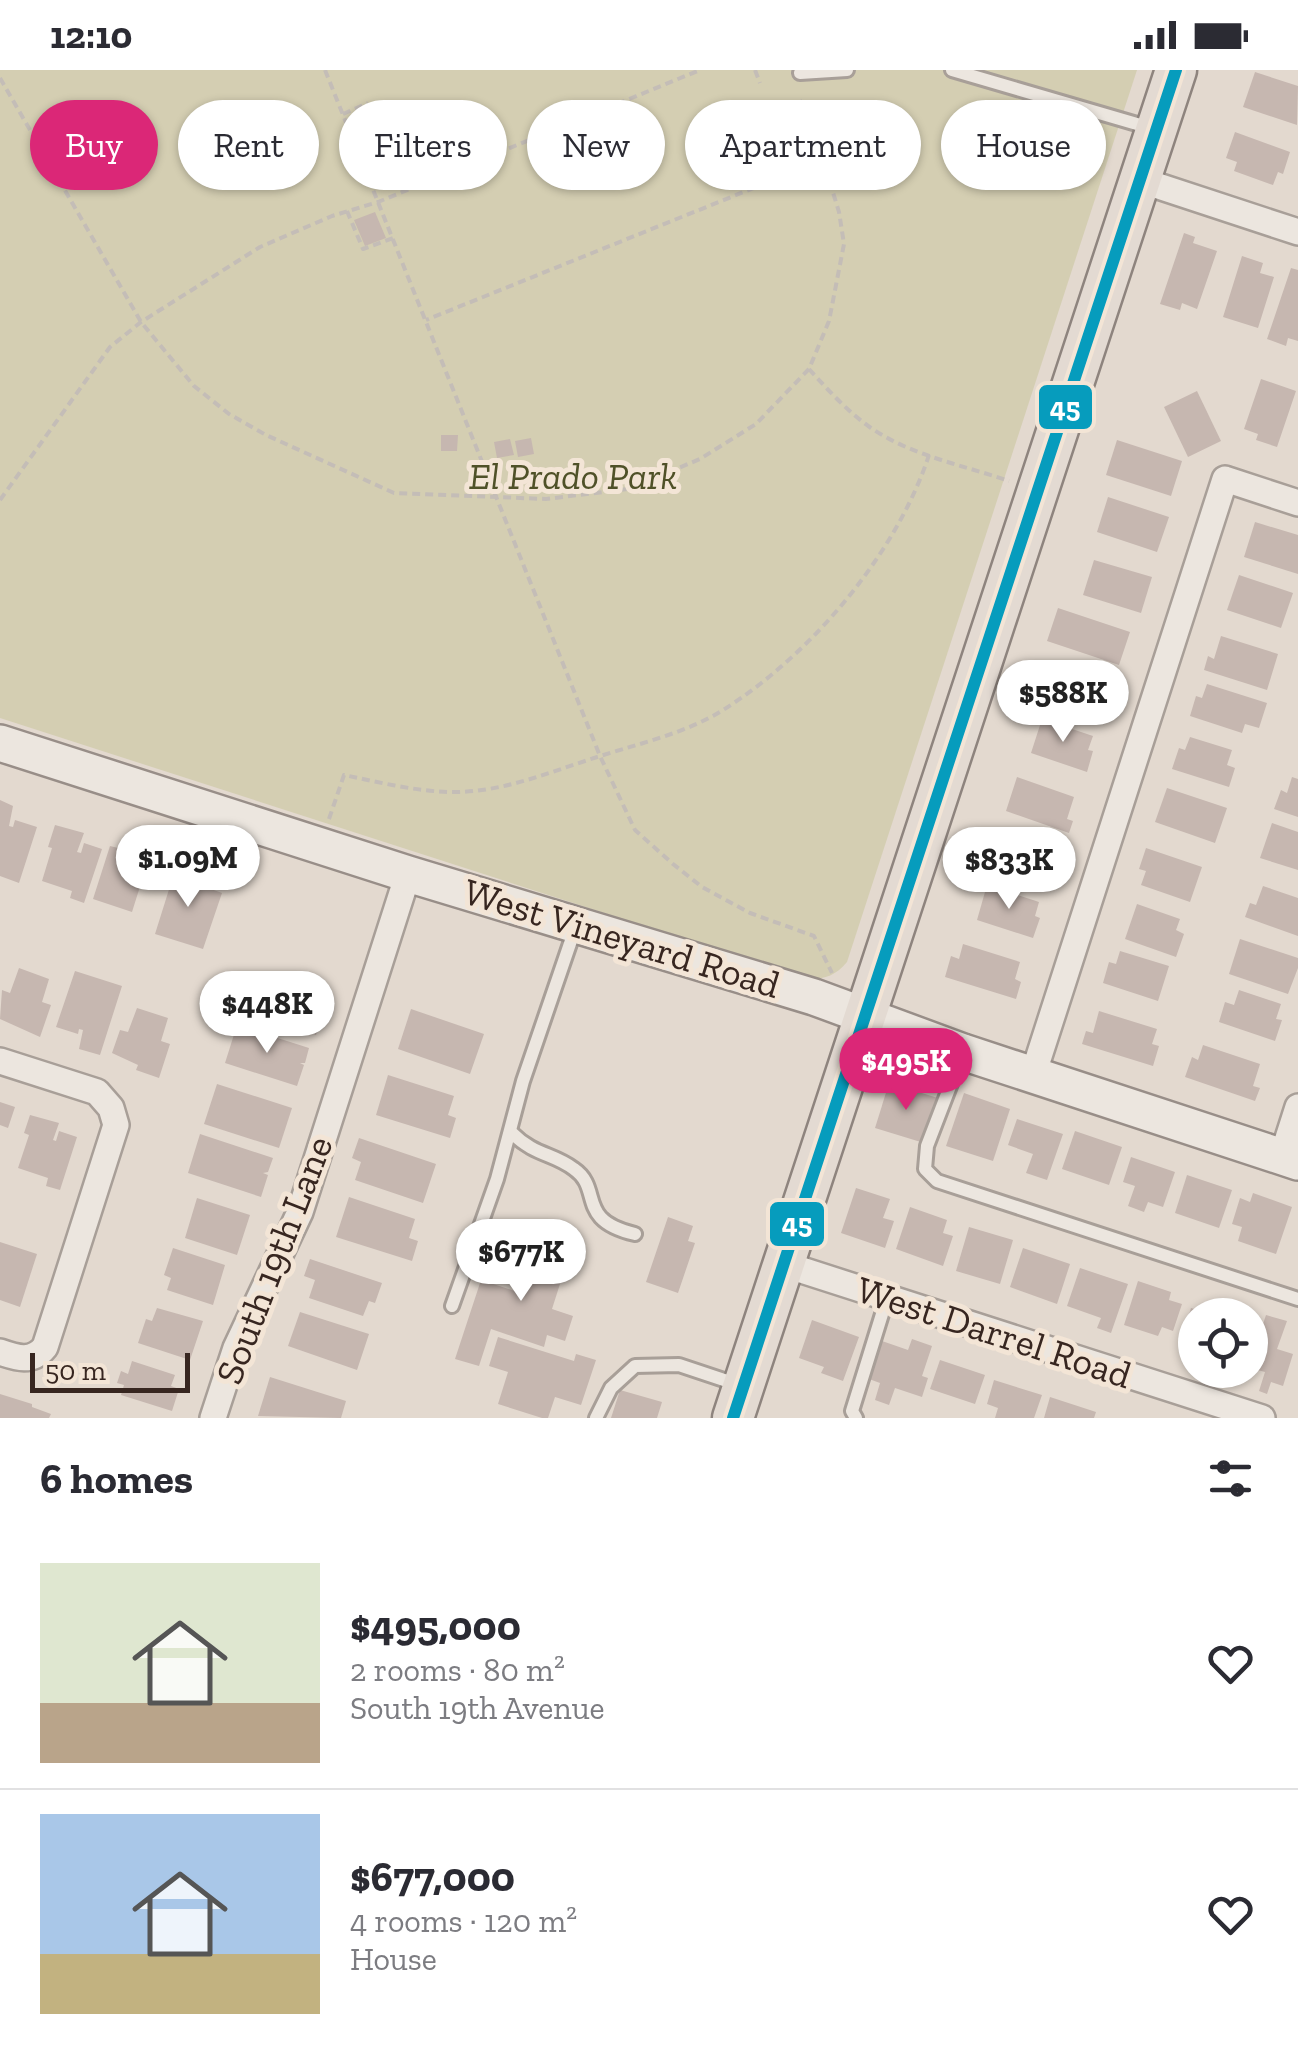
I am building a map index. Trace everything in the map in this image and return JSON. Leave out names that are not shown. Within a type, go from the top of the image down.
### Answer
[{"type":"main road","points":[[738,1402],[1176,70]]},
{"type":"street","points":[[1140,180],[1298,232]]},
{"type":"street","points":[[1033,1075],[1225,479],[1298,503]]},
{"type":"street","name":"West Vineyard Road","points":[[0,744],[866,1014],[963,1052],[1290,1159]]},
{"type":"street","name":"South 19th Lane","points":[[214,1418],[236,1348],[300,1212],[408,874]]},
{"type":"street","points":[[0,1060],[97,1092],[111,1108],[116,1125],[48,1336],[38,1354],[26,1358],[0,1352]]},
{"type":"street","points":[[1290,1159],[1298,1107]]},
{"type":"street","name":"West Darrel Road","points":[[783,1264],[1262,1418]]},
{"type":"lane","points":[[800,73],[846,70]]},
{"type":"lane","points":[[952,70],[1156,130]]},
{"type":"lane","points":[[452,1306],[577,925]]},
{"type":"lane","points":[[963,1052],[927,1146],[925,1169],[938,1181],[1298,1299]]},
{"type":"lane","points":[[512,1132],[524,1145],[576,1169],[588,1188],[597,1216],[617,1230],[635,1234]]},
{"type":"lane","points":[[856,1418],[852,1411],[887,1298]]},
{"type":"lane","points":[[596,1418],[611,1388],[635,1366],[679,1365],[738,1402]]},
{"type":"path","points":[[326,70],[339,104]]},
{"type":"path","points":[[0,500],[110,347],[140,322],[260,248],[700,70]]},
{"type":"path","points":[[755,70],[760,83]]},
{"type":"path","points":[[0,78],[140,322],[194,386],[229,414],[266,435],[394,493],[546,499],[628,489],[700,459],[756,424],[809,370],[830,321],[844,244],[833,190]]},
{"type":"path","points":[[373,190],[600,756],[635,830],[702,887],[750,913],[814,936],[832,972]]},
{"type":"path","points":[[426,320],[749,190]]},
{"type":"path","points":[[347,211],[363,250],[393,238]]},
{"type":"path","points":[[809,370],[871,428],[929,455],[1037,492]]},
{"type":"path","points":[[320,846],[344,775],[450,792],[508,787],[622,752],[720,712],[770,676],[828,622],[860,580],[920,484],[929,455]]},
{"type":"green space","name":"El Prado Park","points":[[0,70],[1137,70],[1106,165],[1106,100],[941,100],[941,190],[1098,190],[847,962],[830,975],[809,979],[0,718]]},
{"type":"building","points":[[1255,72],[1298,86],[1297,125],[1243,107]]},
{"type":"building","points":[[1235,132],[1290,152],[1283,174],[1278,172],[1273,185],[1234,171],[1237,162],[1226,158]]},
{"type":"building","points":[[375,212],[386,238],[365,246],[354,220]]},
{"type":"building","points":[[1184,233],[1195,237],[1193,243],[1217,251],[1197,309],[1182,303],[1180,310],[1160,304]]},
{"type":"building","points":[[1242,256],[1263,263],[1260,273],[1274,277],[1258,328],[1223,317]]},
{"type":"building","points":[[1291,268],[1298,270],[1298,341],[1288,338],[1286,346],[1267,339]]},
{"type":"building","points":[[1261,379],[1296,391],[1277,447],[1256,440],[1258,434],[1244,429]]},
{"type":"building","points":[[1197,391],[1221,441],[1188,457],[1164,407]]},
{"type":"building","points":[[441,435],[458,435],[457,451],[441,451]]},
{"type":"building","points":[[531,438],[534,454],[518,457],[515,441]]},
{"type":"building","points":[[510,439],[514,455],[497,458],[494,442]]},
{"type":"building","points":[[1117,440],[1182,461],[1171,496],[1106,475]]},
{"type":"building","points":[[1108,497],[1169,517],[1157,552],[1097,532]]},
{"type":"building","points":[[1255,522],[1298,535],[1298,574],[1244,557]]},
{"type":"building","points":[[1094,560],[1152,577],[1141,613],[1083,595]]},
{"type":"building","points":[[1239,575],[1293,593],[1281,628],[1227,610]]},
{"type":"building","points":[[1058,608],[1130,632],[1119,665],[1047,641]]},
{"type":"building","points":[[1221,636],[1278,654],[1267,690],[1204,670],[1208,656],[1214,659]]},
{"type":"building","points":[[1058,668],[1115,687],[1110,702],[1116,704],[1109,723],[1040,700],[1046,680],[1053,683]]},
{"type":"building","points":[[1207,684],[1267,703],[1259,728],[1245,724],[1242,733],[1190,716],[1196,696],[1202,698]]},
{"type":"building","points":[[1042,719],[1093,736],[1087,772],[1031,753]]},
{"type":"building","points":[[1190,737],[1232,750],[1227,765],[1235,768],[1229,787],[1172,769],[1179,748],[1185,750]]},
{"type":"building","points":[[1017,777],[1074,797],[1067,819],[1073,821],[1069,833],[1006,811]]},
{"type":"building","points":[[1292,777],[1298,779],[1298,817],[1274,809],[1281,790],[1287,793]]},
{"type":"building","points":[[1167,788],[1227,808],[1215,843],[1155,822]]},
{"type":"building","points":[[0,800],[13,806],[9,826],[13,827],[15,820],[37,827],[19,883],[0,876]]},
{"type":"building","points":[[1272,823],[1298,832],[1298,870],[1260,858]]},
{"type":"building","points":[[55,825],[84,833],[77,852],[81,853],[84,843],[102,849],[84,903],[70,898],[72,891],[42,881]]},
{"type":"building","points":[[995,831],[1062,853],[1054,876],[1050,875],[1045,887],[983,866]]},
{"type":"building","points":[[110,846],[159,858],[152,880],[143,877],[132,912],[93,899]]},
{"type":"building","points":[[1146,848],[1202,867],[1190,902],[1141,885],[1146,871],[1139,869]]},
{"type":"building","points":[[177,864],[198,871],[194,890],[198,892],[200,885],[222,893],[203,949],[155,934]]},
{"type":"building","points":[[987,885],[1039,902],[1035,916],[1040,918],[1033,938],[977,920]]},
{"type":"building","points":[[1263,886],[1298,898],[1298,936],[1245,917],[1250,903],[1256,905]]},
{"type":"building","points":[[1137,904],[1180,919],[1176,930],[1184,934],[1176,957],[1125,939]]},
{"type":"building","points":[[1240,939],[1298,958],[1288,994],[1229,974]]},
{"type":"building","points":[[963,944],[1020,962],[1015,979],[1021,982],[1016,999],[945,977],[951,956],[959,959]]},
{"type":"building","points":[[1120,951],[1169,966],[1158,1001],[1103,983],[1109,962],[1116,964]]},
{"type":"building","points":[[19,968],[49,979],[42,1002],[51,1005],[40,1037],[0,1019],[2,990],[10,993]]},
{"type":"building","points":[[75,971],[122,986],[100,1055],[79,1049],[83,1030],[79,1029],[78,1034],[56,1027]]},
{"type":"building","points":[[275,978],[329,996],[316,1035],[262,1017]]},
{"type":"building","points":[[1239,990],[1281,1004],[1276,1019],[1282,1020],[1275,1041],[1219,1022],[1225,1002],[1234,1005]]},
{"type":"building","points":[[137,1008],[168,1018],[161,1041],[170,1044],[159,1078],[136,1070],[138,1065],[112,1053],[120,1030],[128,1032]]},
{"type":"building","points":[[411,1009],[484,1034],[470,1074],[398,1049]]},
{"type":"building","points":[[1099,1011],[1157,1029],[1152,1044],[1159,1046],[1153,1066],[1082,1044],[1086,1031],[1093,1033]]},
{"type":"building","points":[[237,1025],[309,1048],[305,1063],[300,1063],[304,1065],[297,1086],[225,1063]]},
{"type":"building","points":[[1203,1045],[1260,1064],[1253,1086],[1260,1088],[1255,1101],[1185,1077],[1192,1057],[1198,1060]]},
{"type":"building","points":[[388,1075],[454,1096],[448,1115],[456,1118],[450,1138],[376,1115]]},
{"type":"building","points":[[889,1083],[938,1098],[924,1143],[875,1128]]},
{"type":"building","points":[[217,1084],[292,1108],[279,1148],[204,1124]]},
{"type":"building","points":[[964,1093],[1010,1109],[993,1161],[946,1146]]},
{"type":"building","points":[[0,1102],[15,1107],[8,1128],[0,1125]]},
{"type":"building","points":[[30,1115],[59,1123],[53,1140],[56,1141],[59,1131],[77,1137],[60,1190],[46,1186],[48,1178],[18,1168],[29,1135],[24,1133]]},
{"type":"building","points":[[1017,1119],[1063,1134],[1047,1180],[1026,1173],[1033,1154],[1008,1145]]},
{"type":"building","points":[[1075,1131],[1122,1147],[1109,1185],[1062,1169]]},
{"type":"building","points":[[200,1134],[273,1158],[268,1172],[263,1173],[268,1175],[261,1197],[188,1173]]},
{"type":"building","points":[[359,1138],[436,1164],[423,1203],[355,1180],[361,1162],[352,1158]]},
{"type":"building","points":[[1131,1157],[1175,1172],[1163,1207],[1148,1202],[1144,1212],[1128,1206],[1135,1186],[1123,1182]]},
{"type":"building","points":[[1187,1175],[1232,1190],[1219,1228],[1175,1213]]},
{"type":"building","points":[[856,1188],[890,1199],[883,1218],[894,1221],[885,1248],[841,1233]]},
{"type":"building","points":[[1253,1193],[1292,1207],[1276,1254],[1238,1241],[1242,1227],[1232,1224],[1240,1198],[1250,1202]]},
{"type":"building","points":[[349,1197],[415,1219],[409,1238],[418,1241],[412,1261],[336,1237]]},
{"type":"building","points":[[197,1198],[250,1215],[237,1255],[185,1238]]},
{"type":"building","points":[[910,1207],[947,1220],[943,1233],[953,1236],[943,1266],[896,1249]]},
{"type":"building","points":[[668,1217],[693,1226],[688,1241],[695,1243],[678,1293],[646,1282]]},
{"type":"building","points":[[969,1227],[1013,1240],[1000,1284],[956,1271]]},
{"type":"building","points":[[545,1228],[575,1237],[552,1309],[573,1316],[565,1341],[547,1335],[544,1347],[491,1329],[479,1366],[455,1359],[481,1280],[524,1294]]},
{"type":"building","points":[[0,1242],[37,1254],[20,1307],[0,1300]]},
{"type":"building","points":[[173,1248],[225,1265],[213,1305],[167,1290],[171,1278],[164,1275]]},
{"type":"building","points":[[1023,1248],[1070,1264],[1057,1304],[1010,1287]]},
{"type":"building","points":[[310,1259],[382,1283],[375,1303],[369,1301],[363,1316],[309,1298],[315,1280],[304,1276]]},
{"type":"building","points":[[1080,1268],[1128,1284],[1111,1333],[1097,1328],[1101,1318],[1067,1306]]},
{"type":"building","points":[[1138,1281],[1171,1292],[1169,1300],[1178,1303],[1173,1331],[1162,1327],[1158,1336],[1124,1325]]},
{"type":"building","points":[[157,1308],[203,1321],[190,1360],[138,1343],[146,1319],[152,1321]]},
{"type":"building","points":[[300,1312],[369,1334],[357,1370],[288,1346]]},
{"type":"building","points":[[1268,1316],[1287,1321],[1277,1349],[1293,1354],[1283,1386],[1271,1382],[1267,1394],[1259,1391],[1268,1388]]},
{"type":"building","points":[[812,1320],[859,1337],[843,1381],[821,1373],[824,1367],[799,1358]]},
{"type":"building","points":[[498,1337],[574,1361],[576,1354],[596,1360],[581,1405],[555,1397],[548,1418],[542,1418],[498,1404],[508,1372],[489,1366]]},
{"type":"building","points":[[912,1339],[932,1346],[922,1376],[928,1378],[922,1397],[895,1388],[889,1405],[875,1400],[880,1383],[869,1379],[882,1341],[908,1350]]},
{"type":"building","points":[[940,1360],[985,1375],[975,1404],[930,1389]]},
{"type":"building","points":[[132,1361],[175,1375],[171,1386],[179,1389],[172,1411],[121,1395],[124,1385],[117,1383],[121,1371],[128,1374]]},
{"type":"building","points":[[270,1377],[346,1401],[341,1418],[258,1416]]},
{"type":"building","points":[[994,1380],[1042,1395],[1034,1418],[995,1418],[998,1408],[987,1404]]},
{"type":"building","points":[[620,1390],[662,1402],[657,1418],[611,1418]]},
{"type":"building","points":[[0,1394],[51,1414],[49,1418],[0,1418]]},
{"type":"building","points":[[1050,1397],[1096,1412],[1094,1418],[1044,1418]]},
{"type":"transit line","name":"45","points":[[733,1418],[1176,70]]}]
